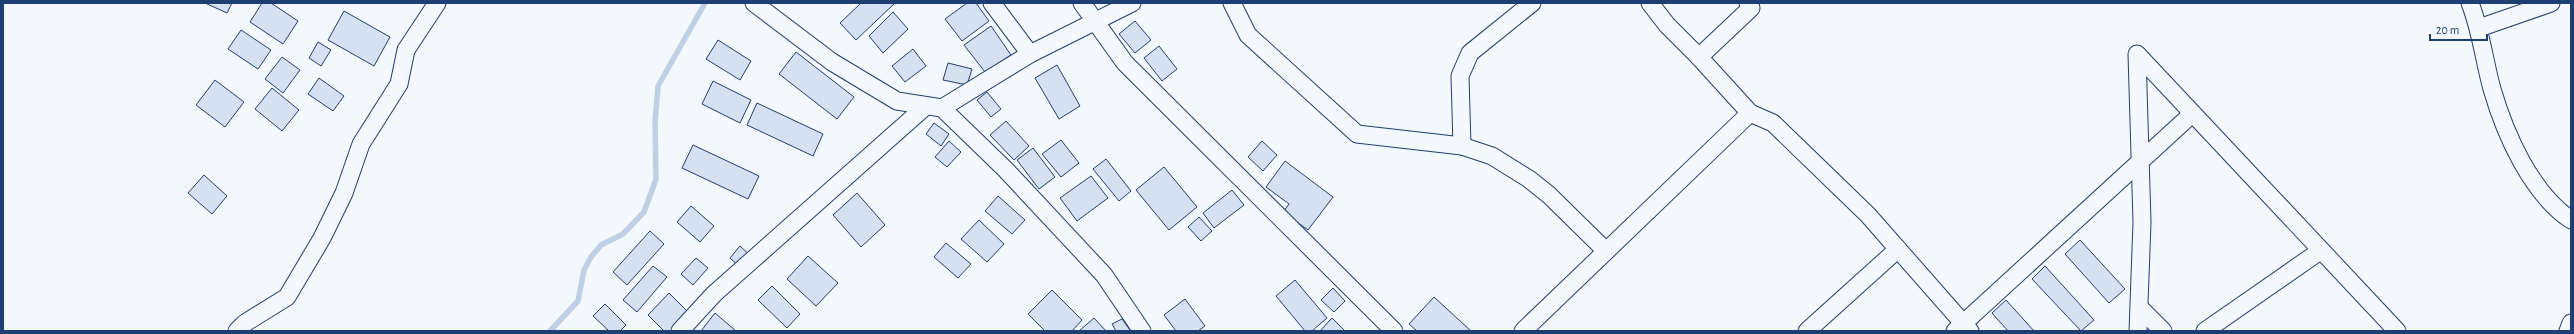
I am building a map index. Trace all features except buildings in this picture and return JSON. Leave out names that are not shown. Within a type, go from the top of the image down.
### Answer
[{"type":"street","points":[[237,331],[245,323],[287,297],[322,238],[344,193],[361,144],[399,84],[406,50],[437,3]]},
{"type":"street","points":[[754,3],[832,62],[897,102],[934,107],[1006,170],[1104,275],[1142,331]]},
{"type":"street","points":[[992,3],[1030,54]]},
{"type":"street","points":[[1082,3],[1125,63],[1394,331]]},
{"type":"street","points":[[680,331],[714,294],[934,107],[1030,54],[1132,3]]},
{"type":"street","points":[[1232,3],[1248,35],[1357,134],[1462,146],[1492,156],[1529,179],[1549,195],[1606,251]]},
{"type":"street","points":[[1462,146],[1460,76],[1470,53],[1532,3]]},
{"type":"street","points":[[1650,3],[1667,25],[1699,57],[1750,113],[1773,123],[1868,215],[1963,328],[2192,114]]},
{"type":"street","points":[[1699,57],[1751,8],[1748,3]]},
{"type":"street","points":[[2470,3],[2479,28],[2492,89],[2516,151],[2544,198],[2571,220]]},
{"type":"street","points":[[2479,28],[2551,3]]},
{"type":"street","points":[[2138,331],[2141,309],[2141,162],[2136,79],[2137,54],[2394,330]]},
{"type":"street","points":[[1523,331],[1750,113]]},
{"type":"street","points":[[1807,331],[1898,249]]},
{"type":"street","points":[[2205,331],[2320,251]]},
{"type":"street","points":[[2141,309],[2163,331]]},
{"type":"street","points":[[2568,331],[2571,323]]},
{"type":"waterway","points":[[550,331],[578,301],[584,270],[591,257],[601,245],[623,234],[644,212],[656,179],[655,123],[658,86],[705,3]]}]
